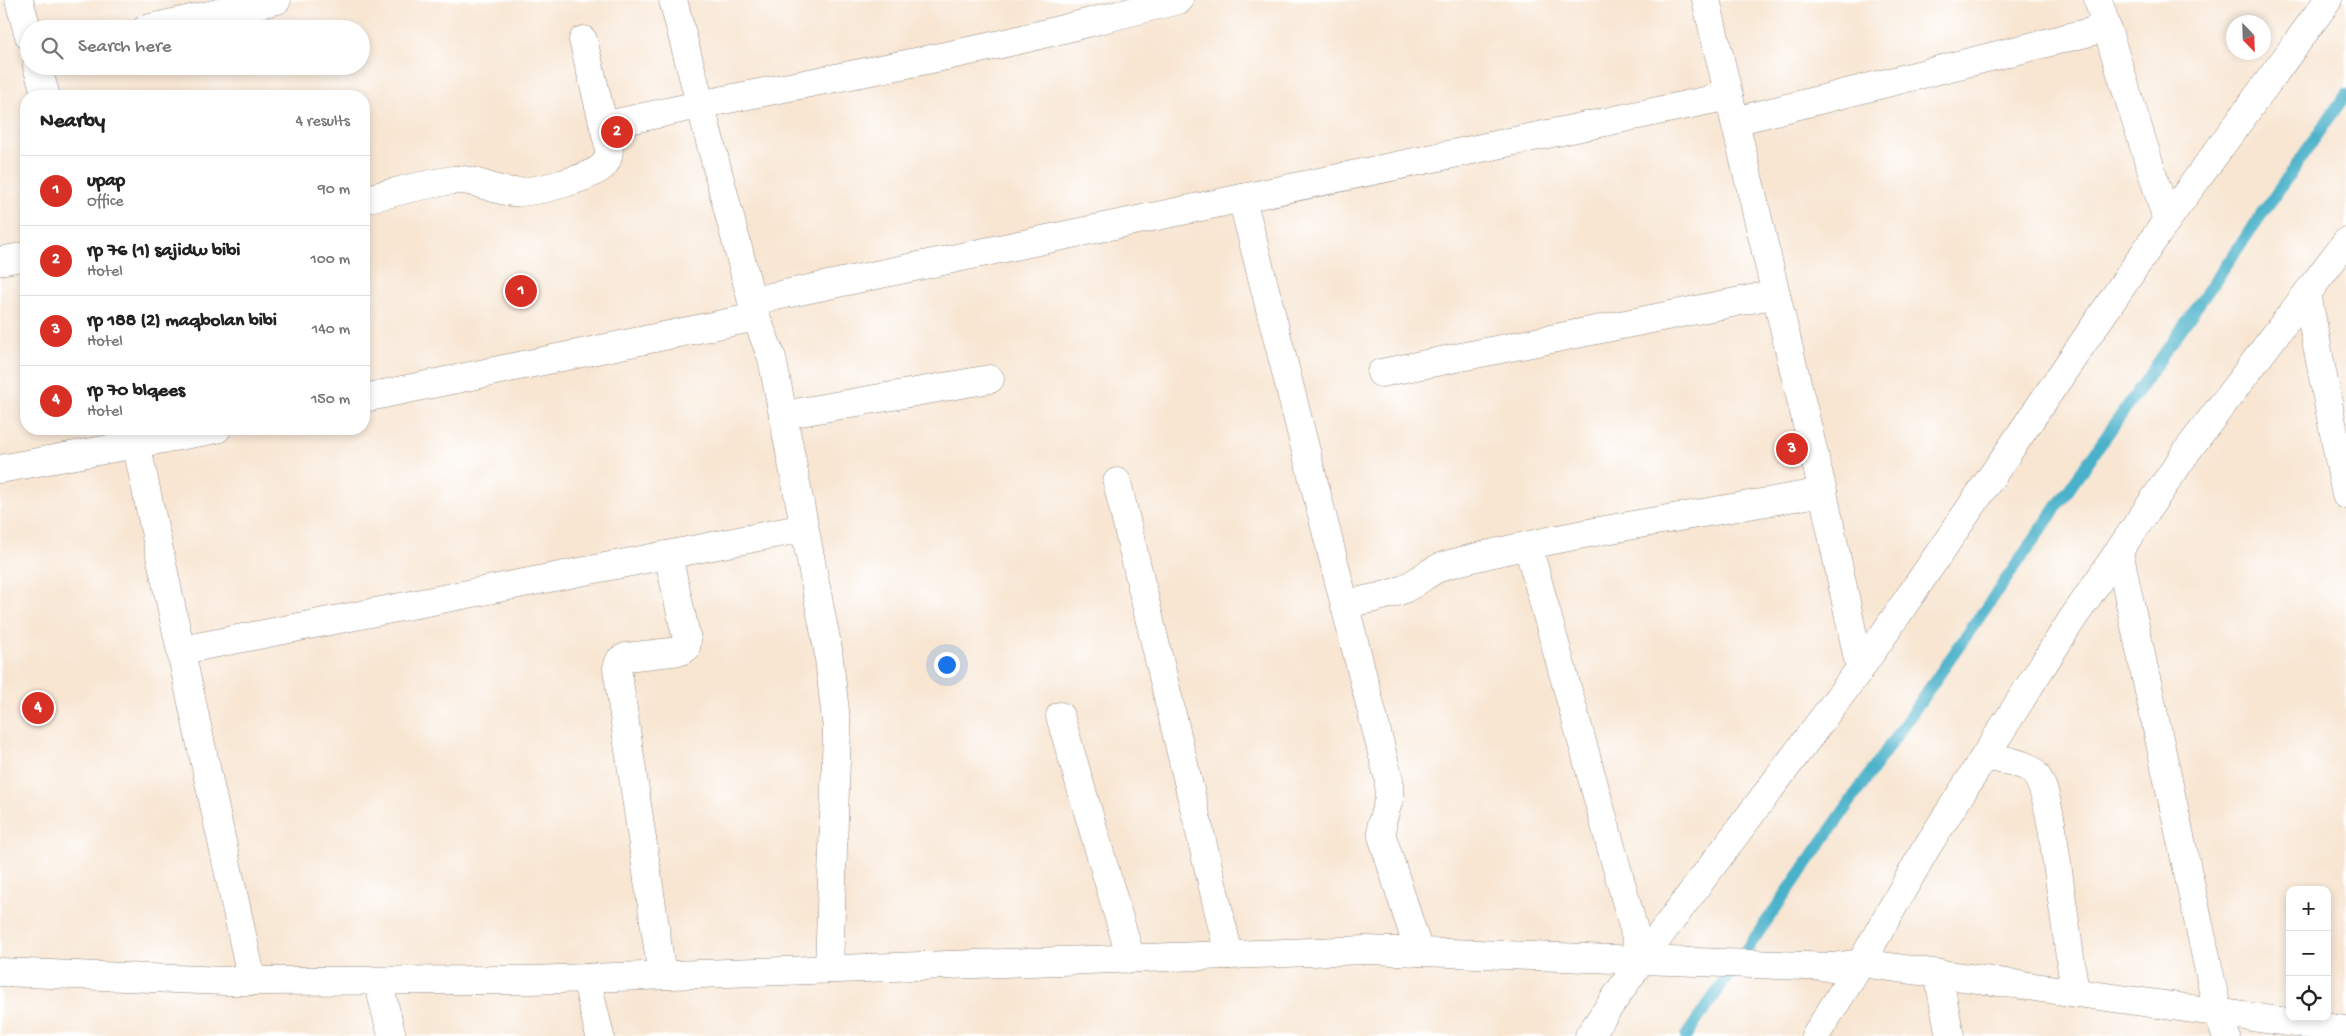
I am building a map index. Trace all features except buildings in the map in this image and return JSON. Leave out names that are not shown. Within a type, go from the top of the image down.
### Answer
[{"type":"street","points":[[19,0],[25,20]]},
{"type":"street","points":[[187,20],[277,0]]},
{"type":"street","points":[[673,0],[754,309],[772,358],[828,650],[837,729],[829,969]]},
{"type":"street","points":[[604,126],[700,104],[995,46],[1062,31],[1179,0]]},
{"type":"street","points":[[1706,0],[1824,492],[1860,668]]},
{"type":"street","points":[[2098,0],[2167,220]]},
{"type":"street","points":[[1589,1036],[1642,959],[1860,668],[2167,220],[2328,0]]},
{"type":"street","points":[[370,397],[1242,198],[1732,108],[2106,28]]},
{"type":"street","points":[[370,198],[455,180],[472,181],[513,192],[537,189],[588,175],[602,167],[608,156],[609,147],[583,40]]},
{"type":"street","points":[[40,75],[44,90]]},
{"type":"street","points":[[1242,198],[1390,780],[1390,799],[1382,822],[1382,836],[1419,952]]},
{"type":"street","points":[[1815,1036],[1861,963],[1926,850],[2118,552],[2190,448],[2346,242]]},
{"type":"street","points":[[0,261],[20,257]]},
{"type":"street","points":[[1381,373],[1776,294]]},
{"type":"street","points":[[2306,294],[2346,495]]},
{"type":"street","points":[[782,415],[990,379]]},
{"type":"street","points":[[0,469],[136,437],[156,435]]},
{"type":"street","points":[[136,437],[252,981]]},
{"type":"street","points":[[1117,482],[1229,956]]},
{"type":"street","points":[[1345,604],[1396,592],[1410,585],[1424,574],[1444,566],[1528,546],[1824,492]]},
{"type":"street","points":[[182,650],[804,528]]},
{"type":"street","points":[[1528,546],[1642,959]]},
{"type":"street","points":[[2118,552],[2222,1024]]},
{"type":"street","points":[[662,975],[617,668],[620,660],[626,657],[681,651],[686,648],[687,640],[668,555]]},
{"type":"street","points":[[1060,716],[1131,959]]},
{"type":"street","points":[[1985,756],[2026,766],[2038,778],[2047,802],[2052,828],[2075,993]]},
{"type":"street","points":[[0,972],[252,981],[586,978],[1366,950],[1832,967],[1861,963],[2075,993],[2222,1024],[2346,1030]]},
{"type":"street","points":[[1938,974],[1950,1036]]},
{"type":"street","points":[[586,978],[600,1036]]},
{"type":"street","points":[[378,980],[392,1036]]},
{"type":"waterway","points":[[1686,1036],[2346,94]]},
{"type":"place","name":"rp 76 (1) sajidw bibi","points":[[617,132]]},
{"type":"place","name":"upap","points":[[521,291]]},
{"type":"place","name":"rp 188 (2) maqbolan bibi","points":[[1792,449]]},
{"type":"place","name":"rp 70 blqees","points":[[38,708]]}]
